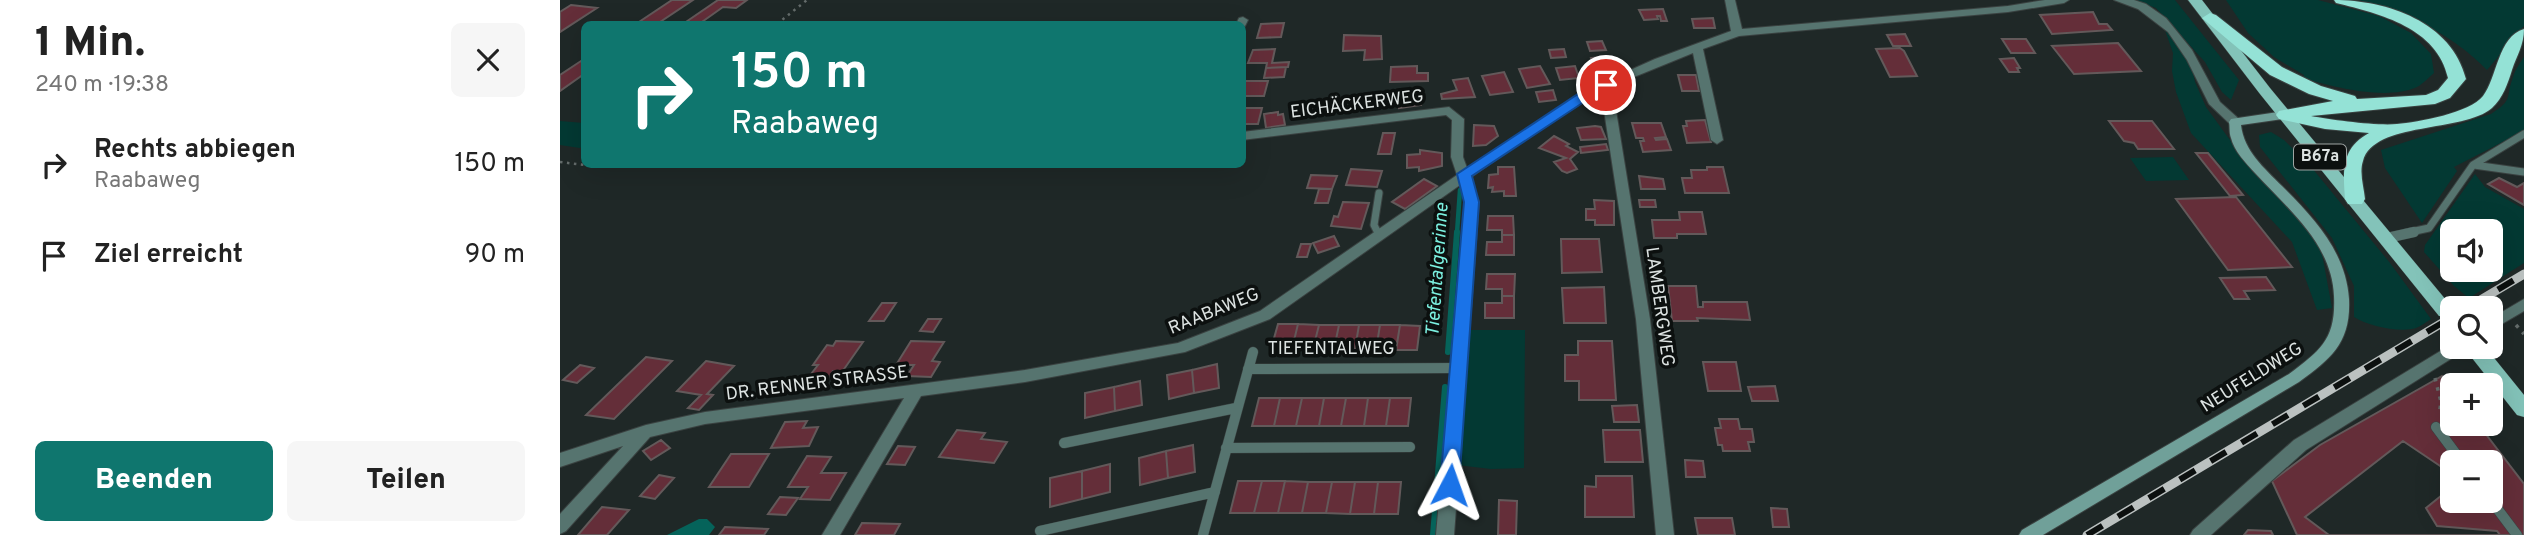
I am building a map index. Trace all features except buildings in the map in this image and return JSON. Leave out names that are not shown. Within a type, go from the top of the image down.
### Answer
[{"type":"highway","points":[[2284,114],[2365,104],[2411,103],[2436,97],[2458,79],[2457,67],[2439,42],[2423,29],[2377,9],[2342,0]]},
{"type":"highway","points":[[2210,18],[2276,71],[2315,90],[2365,104]]},
{"type":"highway","points":[[2284,114],[2325,124],[2394,129],[2469,114],[2485,104],[2493,94],[2507,56],[2524,34]]},
{"type":"highway","points":[[2355,199],[2353,163],[2359,148],[2394,129]]},
{"type":"main road","name":"B67a","points":[[2195,0],[2440,305]]},
{"type":"main road","points":[[2484,359],[2524,409]]},
{"type":"street","points":[[1730,0],[1737,33]]},
{"type":"street","name":"RAABAWEG","points":[[1083,367],[1180,348],[1265,314],[1464,174],[1592,91],[1659,61],[1737,33],[2008,9],[2064,0]]},
{"type":"street","points":[[2119,0],[2149,8],[2166,25],[2187,48],[2203,86],[2217,107],[2235,122],[2284,114]]},
{"type":"street","points":[[1698,47],[1717,140]]},
{"type":"street","name":"LAMBERGWEG","points":[[1606,85],[1643,319],[1665,535]]},
{"type":"street","name":"EICHÄCKERWEG","points":[[1246,136],[1449,111],[1458,119],[1457,158],[1464,174]]},
{"type":"street","name":"NEUFELDWEG","points":[[2028,535],[2294,378],[2321,358],[2337,340],[2344,294],[2332,252],[2313,225],[2245,155],[2235,135],[2235,122]]},
{"type":"street","points":[[1446,535],[1472,202],[1464,174]]},
{"type":"street","points":[[2503,318],[2524,304]]},
{"type":"street","points":[[2200,535],[2300,444],[2442,359]]},
{"type":"street","name":"DR. RENNER STRASSE","points":[[560,460],[646,432],[705,418],[1083,367]]},
{"type":"street","points":[[831,535],[916,391]]},
{"type":"street","points":[[560,526],[646,432]]},
{"type":"lane","points":[[2387,238],[2429,228],[2473,165],[2524,135]]},
{"type":"lane","points":[[2473,165],[2524,172]]},
{"type":"lane","points":[[1378,234],[1374,225],[1379,193]]},
{"type":"lane","name":"TIEFENTALWEG","points":[[1202,535],[1253,352]]},
{"type":"lane","name":"TIEFENTALWEG","points":[[1248,369],[1457,368]]},
{"type":"lane","points":[[1064,443],[1236,408]]},
{"type":"lane","points":[[2436,427],[2453,450]]},
{"type":"lane","points":[[1226,448],[1410,447]]},
{"type":"lane","points":[[1040,531],[1215,492]]},
{"type":"lane","points":[[2500,513],[2517,535]]},
{"type":"path","points":[[781,21],[807,0]]},
{"type":"path","points":[[560,162],[581,165]]},
{"type":"path","points":[[2438,385],[2440,396]]},
{"type":"shaded area","points":[[2135,0],[2175,0],[2239,80],[2231,100],[2222,92],[2205,62],[2156,8]]},
{"type":"shaded area","points":[[2226,0],[2318,0],[2379,16],[2411,33],[2431,54],[2434,73],[2417,87],[2390,93],[2360,91],[2303,78],[2304,75],[2274,57],[2248,33]]},
{"type":"shaded area","points":[[2359,0],[2524,0],[2524,26],[2487,70],[2459,45],[2428,26]]},
{"type":"shaded area","points":[[2165,30],[2188,51],[2195,82],[2206,107],[2227,136],[2255,172],[2320,243],[2332,308],[2317,310],[2292,242],[2191,133],[2176,92],[2172,71],[2173,53]]},
{"type":"shaded area","points":[[2524,57],[2524,131],[2454,167],[2457,171],[2422,223],[2385,168],[2381,150],[2491,114],[2506,102],[2514,74]]},
{"type":"shaded area","points":[[560,121],[581,123],[581,147],[560,145]]},
{"type":"shaded area","points":[[2271,132],[2284,140],[2312,168],[2390,263],[2431,319],[2416,328],[2402,330],[2376,326],[2354,317],[2354,286],[2332,238],[2260,147],[2259,135]]},
{"type":"shaded area","points":[[2173,157],[2189,180],[2146,181],[2130,158]]},
{"type":"shaded area","points":[[2475,174],[2485,187],[2524,209],[2524,263],[2503,276],[2503,219],[2443,219]]},
{"type":"shaded area","points":[[2440,224],[2440,270],[2424,252],[2425,245]]},
{"type":"shaded area","points":[[2450,282],[2494,282],[2472,296],[2466,296]]},
{"type":"shaded area","points":[[1469,330],[1525,330],[1524,468],[1491,469],[1457,465]]},
{"type":"shaded area","points":[[699,519],[707,519],[715,527],[709,535],[667,535]]},
{"type":"waterway","name":"Tiefentalgerinne","points":[[1457,233],[1460,190]]},
{"type":"waterway","name":"Tiefentalgerinne","points":[[1448,352],[1457,232]]},
{"type":"waterway","name":"Tiefentalgerinne","points":[[1433,535],[1445,387]]},
{"type":"railway","points":[[2487,296],[2524,274]]},
{"type":"railway","points":[[2087,535],[2440,324]]},
{"type":"route","points":[[1450,485],[1472,202],[1464,174],[1592,91],[1606,85]]}]
